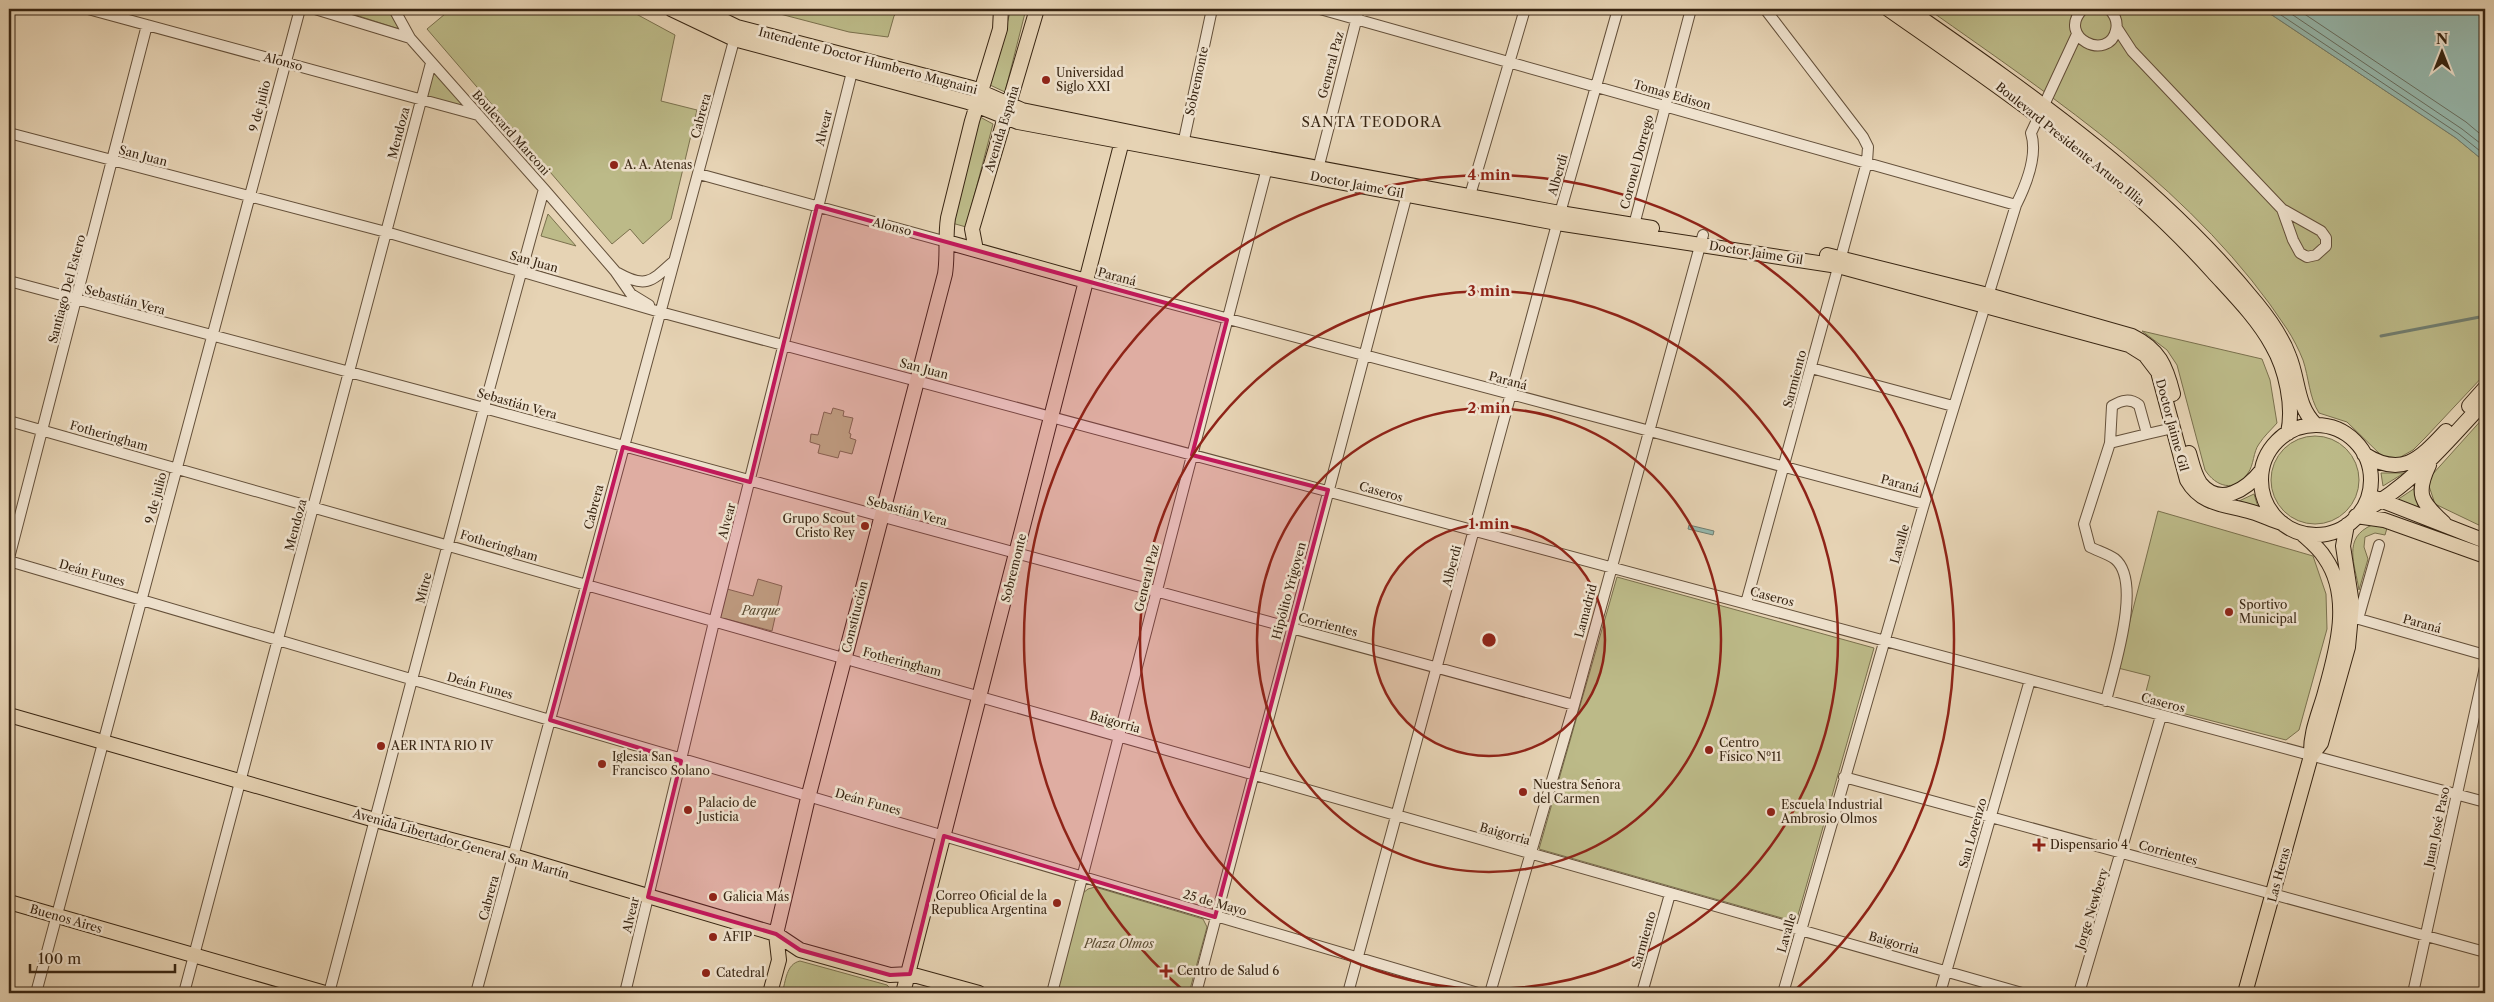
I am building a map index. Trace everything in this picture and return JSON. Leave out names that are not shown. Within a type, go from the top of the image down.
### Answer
[{"type":"main road","name":"Intendente Doctor Humberto Mugnaini","points":[[672,9],[736,33],[854,63],[982,91],[1022,110],[1182,148]]},
{"type":"main road","name":"Intendente Doctor Humberto Mugnaini","points":[[700,9],[736,33]]},
{"type":"main road","points":[[947,242],[948,218],[1000,28],[1001,9]]},
{"type":"main road","name":"Avenida España","points":[[976,250],[972,228],[1038,9]]},
{"type":"main road","name":"Boulevard Presidente Arturo Illia","points":[[1888,9],[2042,111],[2116,163],[2174,214],[2257,304],[2282,340],[2294,371],[2302,408],[2316,425]]},
{"type":"main road","name":"Boulevard Presidente Arturo Illia","points":[[1908,9],[2042,111],[2166,222],[2248,311],[2272,345],[2279,360],[2290,412],[2288,432]]},
{"type":"main road","name":"Intendente Doctor Humberto Mugnaini","points":[[854,63],[978,105],[1018,122],[1122,142]]},
{"type":"main road","name":"Doctor Jaime Gil","points":[[1122,142],[1182,148],[1558,218],[1839,262],[2132,336],[2152,348],[2166,368],[2195,473],[2208,490],[2219,495],[2234,494],[2252,483],[2262,470]]},
{"type":"main road","name":"Sobremonte","points":[[903,993],[910,974],[1122,142]]},
{"type":"main road","name":"Doctor Jaime Gil","points":[[1182,148],[1267,168],[1317,172],[1407,194],[1468,201]]},
{"type":"main road","name":"Doctor Jaime Gil","points":[[1558,218],[1634,225],[1702,240]]},
{"type":"main road","name":"Alonso","points":[[947,242],[1086,281]]},
{"type":"main road","name":"Constitución","points":[[770,993],[779,960],[776,934],[808,798],[945,274],[947,242]]},
{"type":"main road","name":"Doctor Jaime Gil","points":[[1986,300],[2138,349],[2153,363],[2158,372],[2187,480],[2202,498],[2218,506],[2251,512],[2282,523]]},
{"type":"main road","points":[[2451,528],[2432,511],[2422,498],[2421,482],[2444,439],[2485,388]]},
{"type":"main road","points":[[2364,454],[2385,465],[2403,465],[2444,439],[2485,401]]},
{"type":"main road","points":[[2375,498],[2370,470],[2364,454],[2350,437],[2334,428],[2316,425],[2301,427],[2288,432],[2276,442],[2266,455],[2261,485],[2264,500],[2271,513],[2282,523],[2301,533],[2317,535],[2333,532],[2355,518],[2375,498],[2433,458]]},
{"type":"main road","points":[[2375,498],[2485,541]]},
{"type":"main road","points":[[2355,518],[2384,520],[2485,556]]},
{"type":"main road","name":"Las Heras","points":[[2311,756],[2322,742],[2355,618],[2343,557],[2343,546],[2355,518]]},
{"type":"main road","name":"Las Heras","points":[[2245,993],[2274,895],[2311,756],[2311,739],[2336,646],[2341,615],[2338,589],[2326,559],[2301,533]]},
{"type":"main road","name":"Avenida Libertador General San Martín","points":[[9,715],[375,820],[513,856],[776,934],[800,950],[890,975],[910,974],[979,993]]},
{"type":"main road","name":"Buenos Aires","points":[[9,902],[194,957],[325,993]]},
{"type":"street","name":"Alonso","points":[[88,9],[479,115]]},
{"type":"street","name":"9 de julio","points":[[36,993],[248,197],[300,9]]},
{"type":"street","points":[[315,9],[410,38]]},
{"type":"street","name":"Boulevard Marconi","points":[[394,9],[410,38],[615,271],[631,294],[660,312]]},
{"type":"street","name":"Sobremonte","points":[[1182,148],[1212,9]]},
{"type":"street","name":"Tomas Edison","points":[[1320,9],[1358,14],[1509,63],[2016,205]]},
{"type":"street","points":[[1468,201],[1524,9]]},
{"type":"street","name":"Alberdi","points":[[1348,993],[1512,395],[1558,218],[1618,9]]},
{"type":"street","name":"Coronel Dorrego","points":[[1634,225],[1692,9]]},
{"type":"street","points":[[1765,9],[1863,137],[1868,147],[1867,162]]},
{"type":"street","points":[[2083,9],[2076,14],[2077,34],[2081,40],[2093,46]]},
{"type":"street","points":[[2109,9],[2116,17],[2117,28],[2132,51],[2282,209],[2321,231],[2326,238],[2326,246],[2316,255],[2307,257],[2300,252],[2282,209]]},
{"type":"street","name":"General Paz","points":[[1317,172],[1358,14]]},
{"type":"street","name":"Santiago Del Estero","points":[[9,560],[147,25]]},
{"type":"street","points":[[2068,51],[2100,46],[2112,38],[2117,28]]},
{"type":"street","name":"Cabrera","points":[[476,993],[587,585],[622,447],[699,174],[736,33]]},
{"type":"street","name":"Lavalle","points":[[1783,993],[1953,406],[2016,205],[2024,188],[2034,142],[2031,133],[2077,34]]},
{"type":"street","points":[[2112,38],[2132,51]]},
{"type":"street","name":"Mendoza","points":[[184,993],[432,63]]},
{"type":"street","name":"Alvear","points":[[625,993],[714,622],[854,63]]},
{"type":"street","name":"San Juan","points":[[9,133],[386,232],[660,312],[1052,416]]},
{"type":"street","name":"Sarmiento","points":[[1746,603],[1867,162]]},
{"type":"street","name":"General Paz","points":[[1052,993],[1267,168]]},
{"type":"street","name":"Alonso","points":[[699,174],[947,242]]},
{"type":"street","name":"Mitre","points":[[329,993],[544,189]]},
{"type":"street","name":"Hipólito Yrigoyen","points":[[1196,993],[1407,194]]},
{"type":"street","name":"Lamadrid","points":[[1490,993],[1574,705],[1702,240]]},
{"type":"street","name":"Boulevard Marconi","points":[[615,271],[635,283],[645,283],[656,278],[675,260]]},
{"type":"street","name":"Sebastián Vera","points":[[9,281],[484,408],[881,518],[1017,553]]},
{"type":"street","name":"Paraná","points":[[1086,281],[1924,504]]},
{"type":"street","points":[[1811,368],[1953,406]]},
{"type":"street","points":[[2106,701],[2126,611],[2127,591],[2124,572],[2115,559],[2090,547],[2084,524],[2110,442],[2112,406],[2121,400],[2134,401],[2140,405],[2147,434]]},
{"type":"street","name":"Caseros","points":[[1052,416],[2485,802]]},
{"type":"street","name":"Fotheringham","points":[[9,421],[448,544],[844,660],[981,697]]},
{"type":"street","points":[[2110,442],[2173,428]]},
{"type":"street","name":"Las Heras","points":[[2355,618],[2379,545]]},
{"type":"street","name":"Corrientes","points":[[1017,553],[1574,705]]},
{"type":"street","name":"Deán Funes","points":[[9,560],[414,679],[681,761],[944,836]]},
{"type":"street","name":"Paraná","points":[[2355,618],[2485,655]]},
{"type":"street","name":"Juan José Paso","points":[[2413,993],[2485,667]]},
{"type":"street","name":"San Lorenzo","points":[[1940,993],[2030,680]]},
{"type":"street","name":"Baigorria","points":[[981,697],[2022,993]]},
{"type":"street","name":"Jorge Newbery","points":[[2080,993],[2161,716]]},
{"type":"street","name":"Corrientes","points":[[1844,777],[2485,952]]},
{"type":"street","name":"25 de Mayo","points":[[944,836],[1478,993]]},
{"type":"street","name":"Sarmiento","points":[[1642,993],[1670,894]]},
{"type":"highlighted area","points":[[817,206],[1227,320],[1192,455],[1328,490],[1215,917],[944,836],[910,974],[890,975],[800,950],[776,934],[648,897],[681,761],[550,720],[623,447],[750,482]]},
{"type":"green space","points":[[337,9],[388,9],[399,29]]},
{"type":"green space","name":"A. A. Atenas","points":[[451,9],[627,9],[675,35],[661,101],[697,110],[671,219],[643,244],[630,229],[612,244],[427,29]]},
{"type":"green space","points":[[761,9],[901,9],[894,16],[888,37],[849,32]]},
{"type":"green space","points":[[1011,9],[1026,9],[1005,92],[990,85]]},
{"type":"green space","points":[[1928,9],[2263,9],[2456,138],[2485,162],[2485,374],[2413,450],[2397,459],[2383,457],[2347,422],[2319,413],[2311,394],[2303,360],[2289,333],[2251,280],[2212,235],[2169,192],[2075,115]]},
{"type":"green space","points":[[433,70],[469,110],[426,97]]},
{"type":"green space","points":[[980,117],[993,124],[966,227],[952,223]]},
{"type":"green space","points":[[548,214],[576,246],[541,236]]},
{"type":"green space","points":[[2142,331],[2262,359],[2270,380],[2277,423],[2259,444],[2250,470],[2237,483],[2232,485],[2220,484],[2209,476],[2205,470],[2177,365],[2167,350]]},
{"type":"green space","points":[[833,408],[844,411],[843,416],[853,418],[849,433],[851,434],[850,438],[856,440],[852,454],[840,451],[838,458],[818,453],[820,445],[810,442],[811,434],[818,435],[824,412],[831,414]]},
{"type":"green space","points":[[2485,416],[2485,528],[2435,504],[2429,486],[2431,476]]},
{"type":"green space","points":[[2315,436],[2332,439],[2340,443],[2352,455],[2356,463],[2359,480],[2356,497],[2352,505],[2340,517],[2332,521],[2315,524],[2298,521],[2290,517],[2278,505],[2274,497],[2271,480],[2274,463],[2278,455],[2290,443],[2298,439]]},
{"type":"green space","points":[[2381,473],[2404,473],[2383,486]]},
{"type":"green space","points":[[2415,488],[2419,509],[2397,500]]},
{"type":"green space","points":[[2254,494],[2258,507],[2239,501]]},
{"type":"green space","name":"Sportivo Municipal","points":[[2158,511],[2313,556],[2326,594],[2327,629],[2299,730],[2286,740],[2143,703],[2150,676],[2118,668]]},
{"type":"green space","points":[[2372,525],[2387,528],[2385,535],[2375,533],[2365,537],[2364,547],[2368,559],[2359,590],[2353,561],[2354,544],[2363,530]]},
{"type":"green space","name":"Centro Físico Nº11","points":[[1617,577],[1874,648],[1796,922],[1539,849]]},
{"type":"green space","name":"Parque","points":[[758,579],[782,586],[772,631],[719,617],[727,589],[753,596]]},
{"type":"green space","name":"Plaza Olmos","points":[[1095,887],[1203,919],[1207,927],[1189,993],[1056,993],[1083,893]]},
{"type":"green space","points":[[800,961],[887,985],[891,989],[890,993],[782,993],[789,969]]},
{"type":"water","points":[[2263,9],[2485,9],[2485,162],[2456,138]]},
{"type":"water","points":[[1689,525],[1714,531],[1713,535],[1688,529]]},
{"type":"waterway","points":[[2381,336],[2485,316]]},
{"type":"place","name":"Universidad Siglo XXI","points":[[1046,80]]},
{"type":"place","name":"A. A. Atenas","points":[[614,165]]},
{"type":"place","name":"Grupo Scout Cristo Rey","points":[[865,526]]},
{"type":"place","name":"Sportivo Municipal","points":[[2229,612]]},
{"type":"place","name":"AER INTA RIO IV","points":[[381,746]]},
{"type":"place","name":"Centro Físico Nº11","points":[[1709,750]]},
{"type":"place","name":"Iglesia San Francisco Solano","points":[[602,764]]},
{"type":"place","name":"Nuestra Señora del Carmen","points":[[1523,792]]},
{"type":"place","name":"Palacio de Justicia","points":[[688,810]]},
{"type":"place","name":"Escuela Industrial Ambrosio Olmos","points":[[1771,812]]},
{"type":"place","name":"Dispensario 4","points":[[2039,845]]},
{"type":"place","name":"Galicia Más","points":[[713,897]]},
{"type":"place","name":"Correo Oficial de la Republica Argentina","points":[[1057,903]]},
{"type":"place","name":"AFIP","points":[[713,937]]},
{"type":"place","name":"Centro de Salud 6","points":[[1166,971]]},
{"type":"place","name":"Catedral","points":[[706,973]]},
{"type":"district","name":"SANTA TEODORA","points":[[1372,122]]}]
